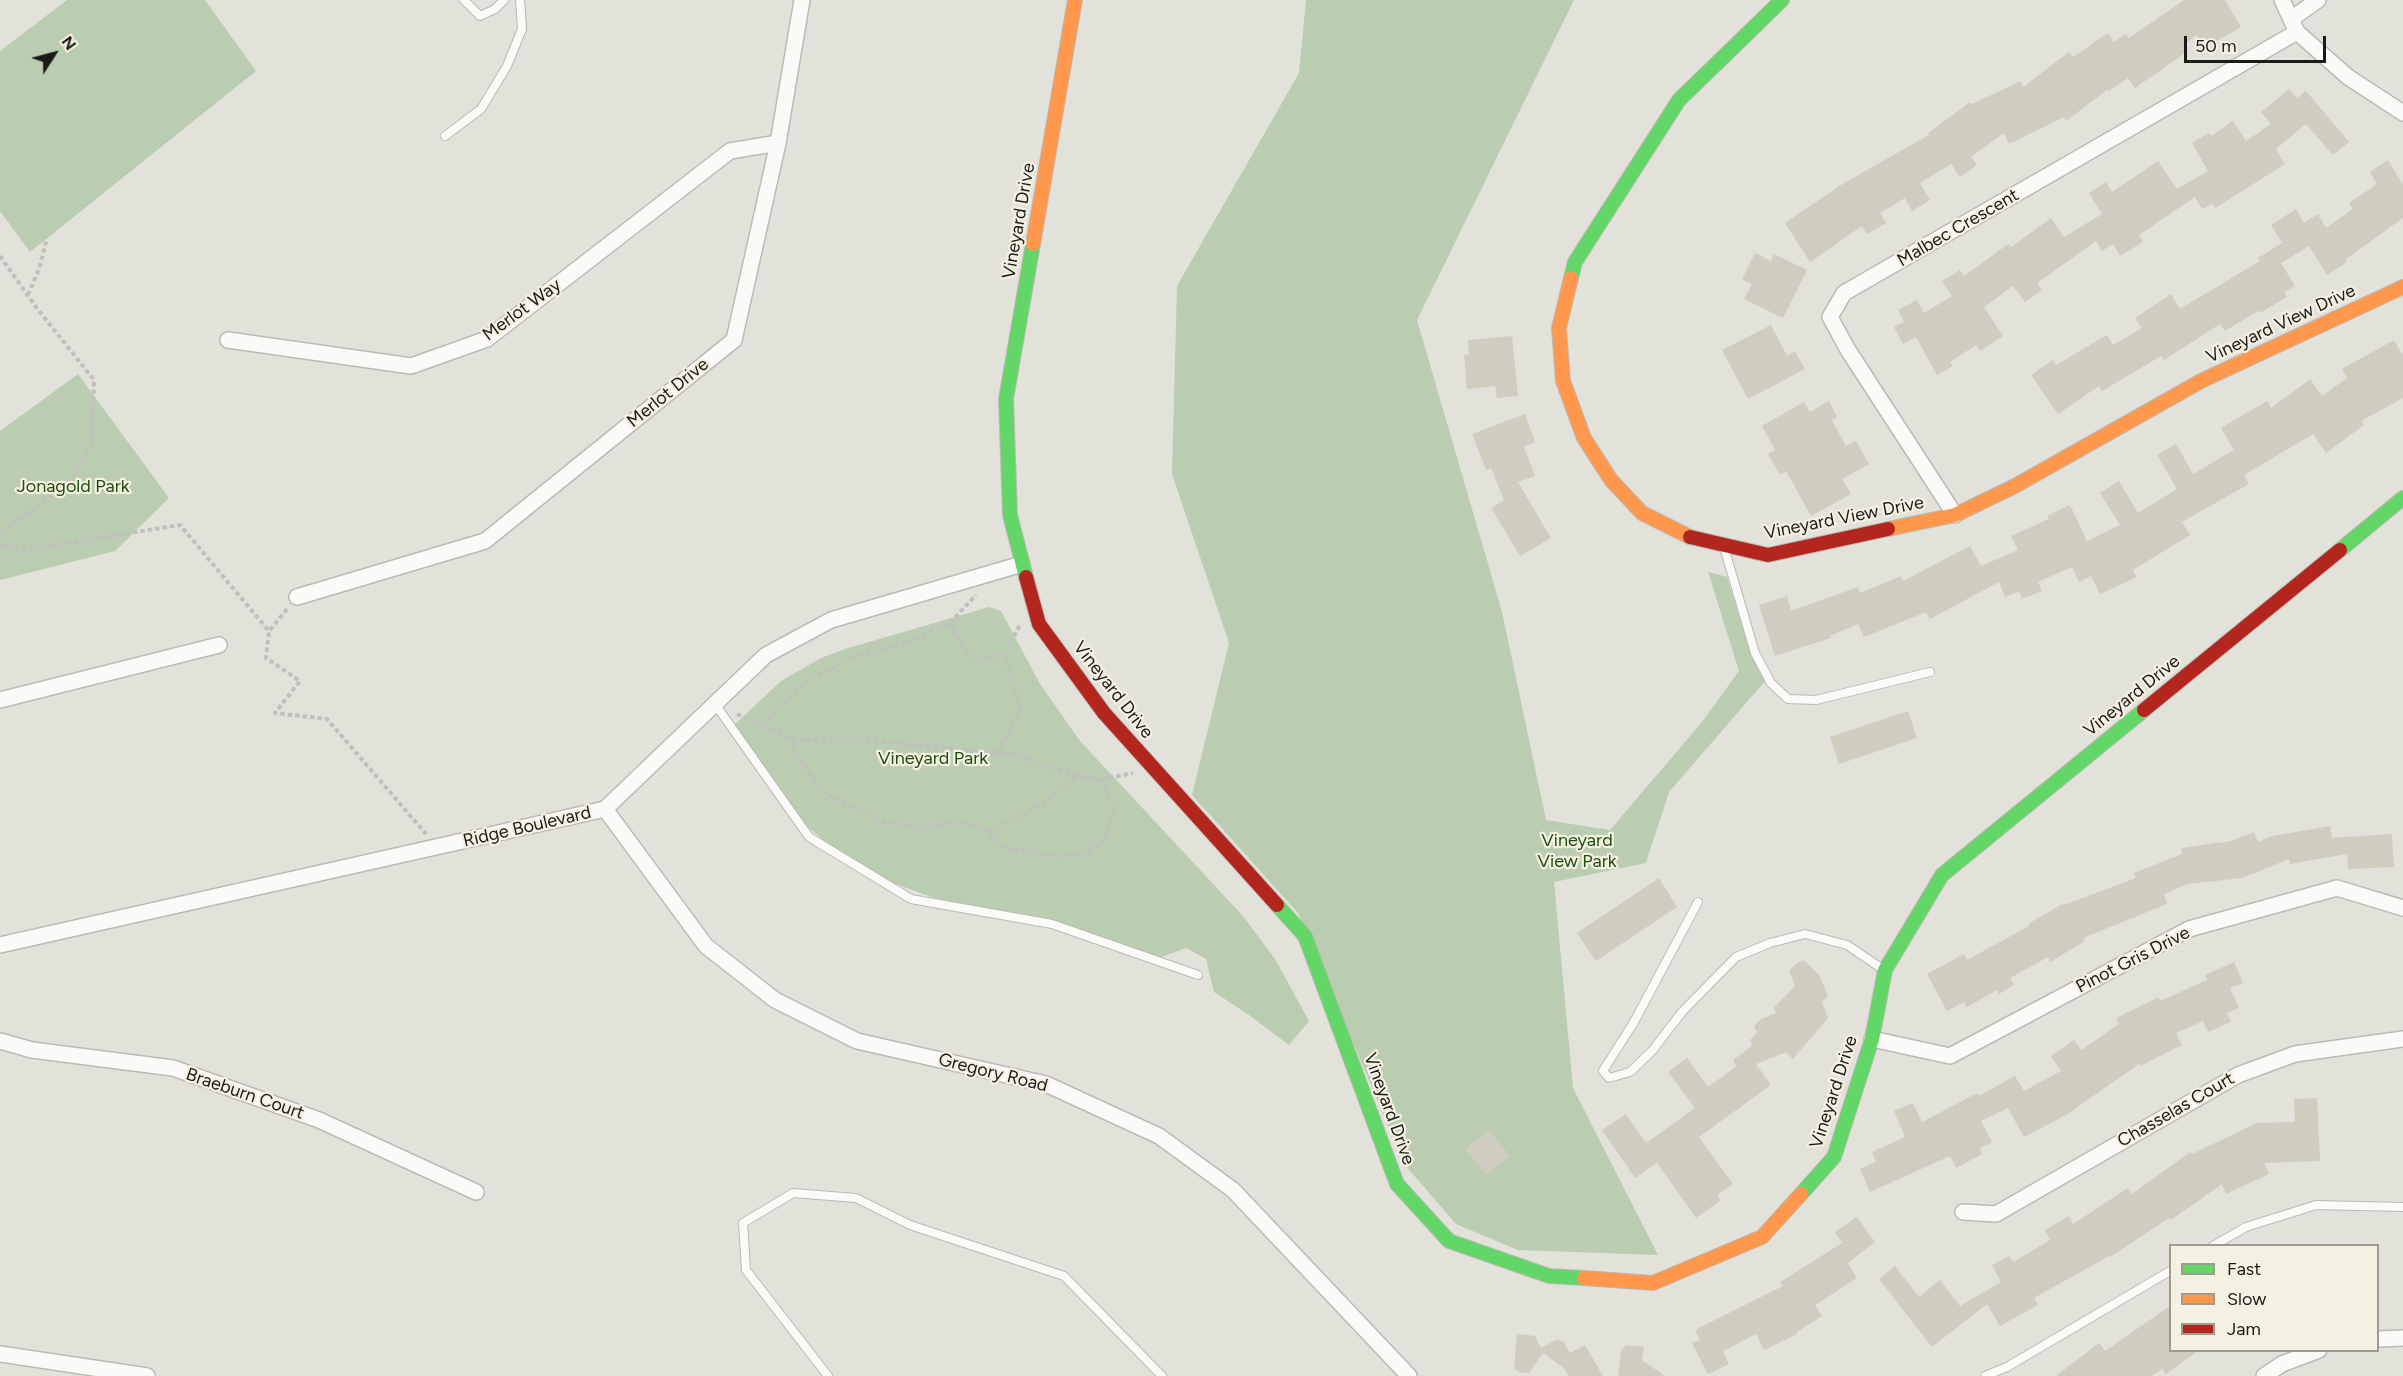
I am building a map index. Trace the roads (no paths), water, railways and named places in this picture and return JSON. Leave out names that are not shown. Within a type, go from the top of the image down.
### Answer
[{"type":"street","name":"Merlot Drive","points":[[297,597],[485,541],[734,340],[778,143],[802,0]]},
{"type":"street","name":"Vineyard Drive","points":[[1075,0],[1006,399],[1010,516],[1039,624],[1104,712],[1305,936],[1397,1184],[1449,1241],[1549,1276],[1653,1282],[1762,1237],[1834,1157],[1872,1039],[1885,970],[1942,875],[2403,498]]},
{"type":"street","name":"Vineyard View Drive","points":[[1782,0],[1679,100],[1575,262],[1559,328],[1563,381],[1584,438],[1611,480],[1642,513],[1693,540],[1768,555],[1954,515],[2015,486],[2201,381],[2403,287]]},
{"type":"street","points":[[2282,0],[2294,26],[2348,77],[2403,113]]},
{"type":"street","points":[[2294,26],[2318,0]]},
{"type":"street","name":"Malbec Crescent","points":[[1954,515],[1848,350],[1830,317],[1844,293],[2294,26]]},
{"type":"street","name":"Merlot Way","points":[[228,340],[411,366],[487,339],[730,152],[778,143]]},
{"type":"street","name":"Ridge Boulevard","points":[[0,945],[605,809],[766,655],[831,620],[1022,564]]},
{"type":"street","points":[[0,700],[219,645]]},
{"type":"street","name":"Gregory Road","points":[[605,809],[705,946],[775,1000],[857,1041],[1046,1084],[1159,1136],[1233,1190],[1408,1376]]},
{"type":"street","name":"Pinot Gris Drive","points":[[1872,1039],[1950,1056],[2189,929],[2337,888],[2403,908]]},
{"type":"street","name":"Chasselas Court","points":[[1963,1212],[1996,1214],[2238,1075],[2295,1054],[2403,1039]]},
{"type":"street","name":"Braeburn Court","points":[[0,1041],[32,1050],[173,1068],[320,1120],[476,1192]]},
{"type":"street","points":[[2379,1339],[2403,1338]]},
{"type":"street","points":[[2264,1376],[2282,1364],[2314,1352]]},
{"type":"street","points":[[0,1354],[147,1376]]},
{"type":"lane","points":[[464,0],[480,16],[495,9],[504,0]]},
{"type":"lane","points":[[446,136],[482,109],[507,66],[522,29],[520,0]]},
{"type":"lane","points":[[1724,546],[1755,653],[1772,684],[1788,699],[1816,700],[1930,672]]},
{"type":"lane","points":[[715,704],[809,837],[911,899],[1052,924],[1198,975]]},
{"type":"lane","points":[[1698,902],[1634,1022],[1603,1071],[1609,1078],[1630,1072],[1652,1051],[1682,1012],[1736,957],[1770,943],[1805,934],[1847,945],[1885,970]]},
{"type":"lane","points":[[828,1376],[746,1270],[742,1223],[793,1194],[856,1198],[910,1225],[1064,1276],[1162,1376]]},
{"type":"lane","points":[[2215,1244],[2246,1227],[2316,1205],[2403,1207]]},
{"type":"lane","points":[[1985,1376],[2007,1367],[2169,1272]]},
{"type":"park label","name":"Jonagold Park","points":[[73,487]]},
{"type":"park label","name":"Vineyard Park","points":[[933,759]]},
{"type":"park label","name":"Vineyard View Park","points":[[1577,851]]}]
